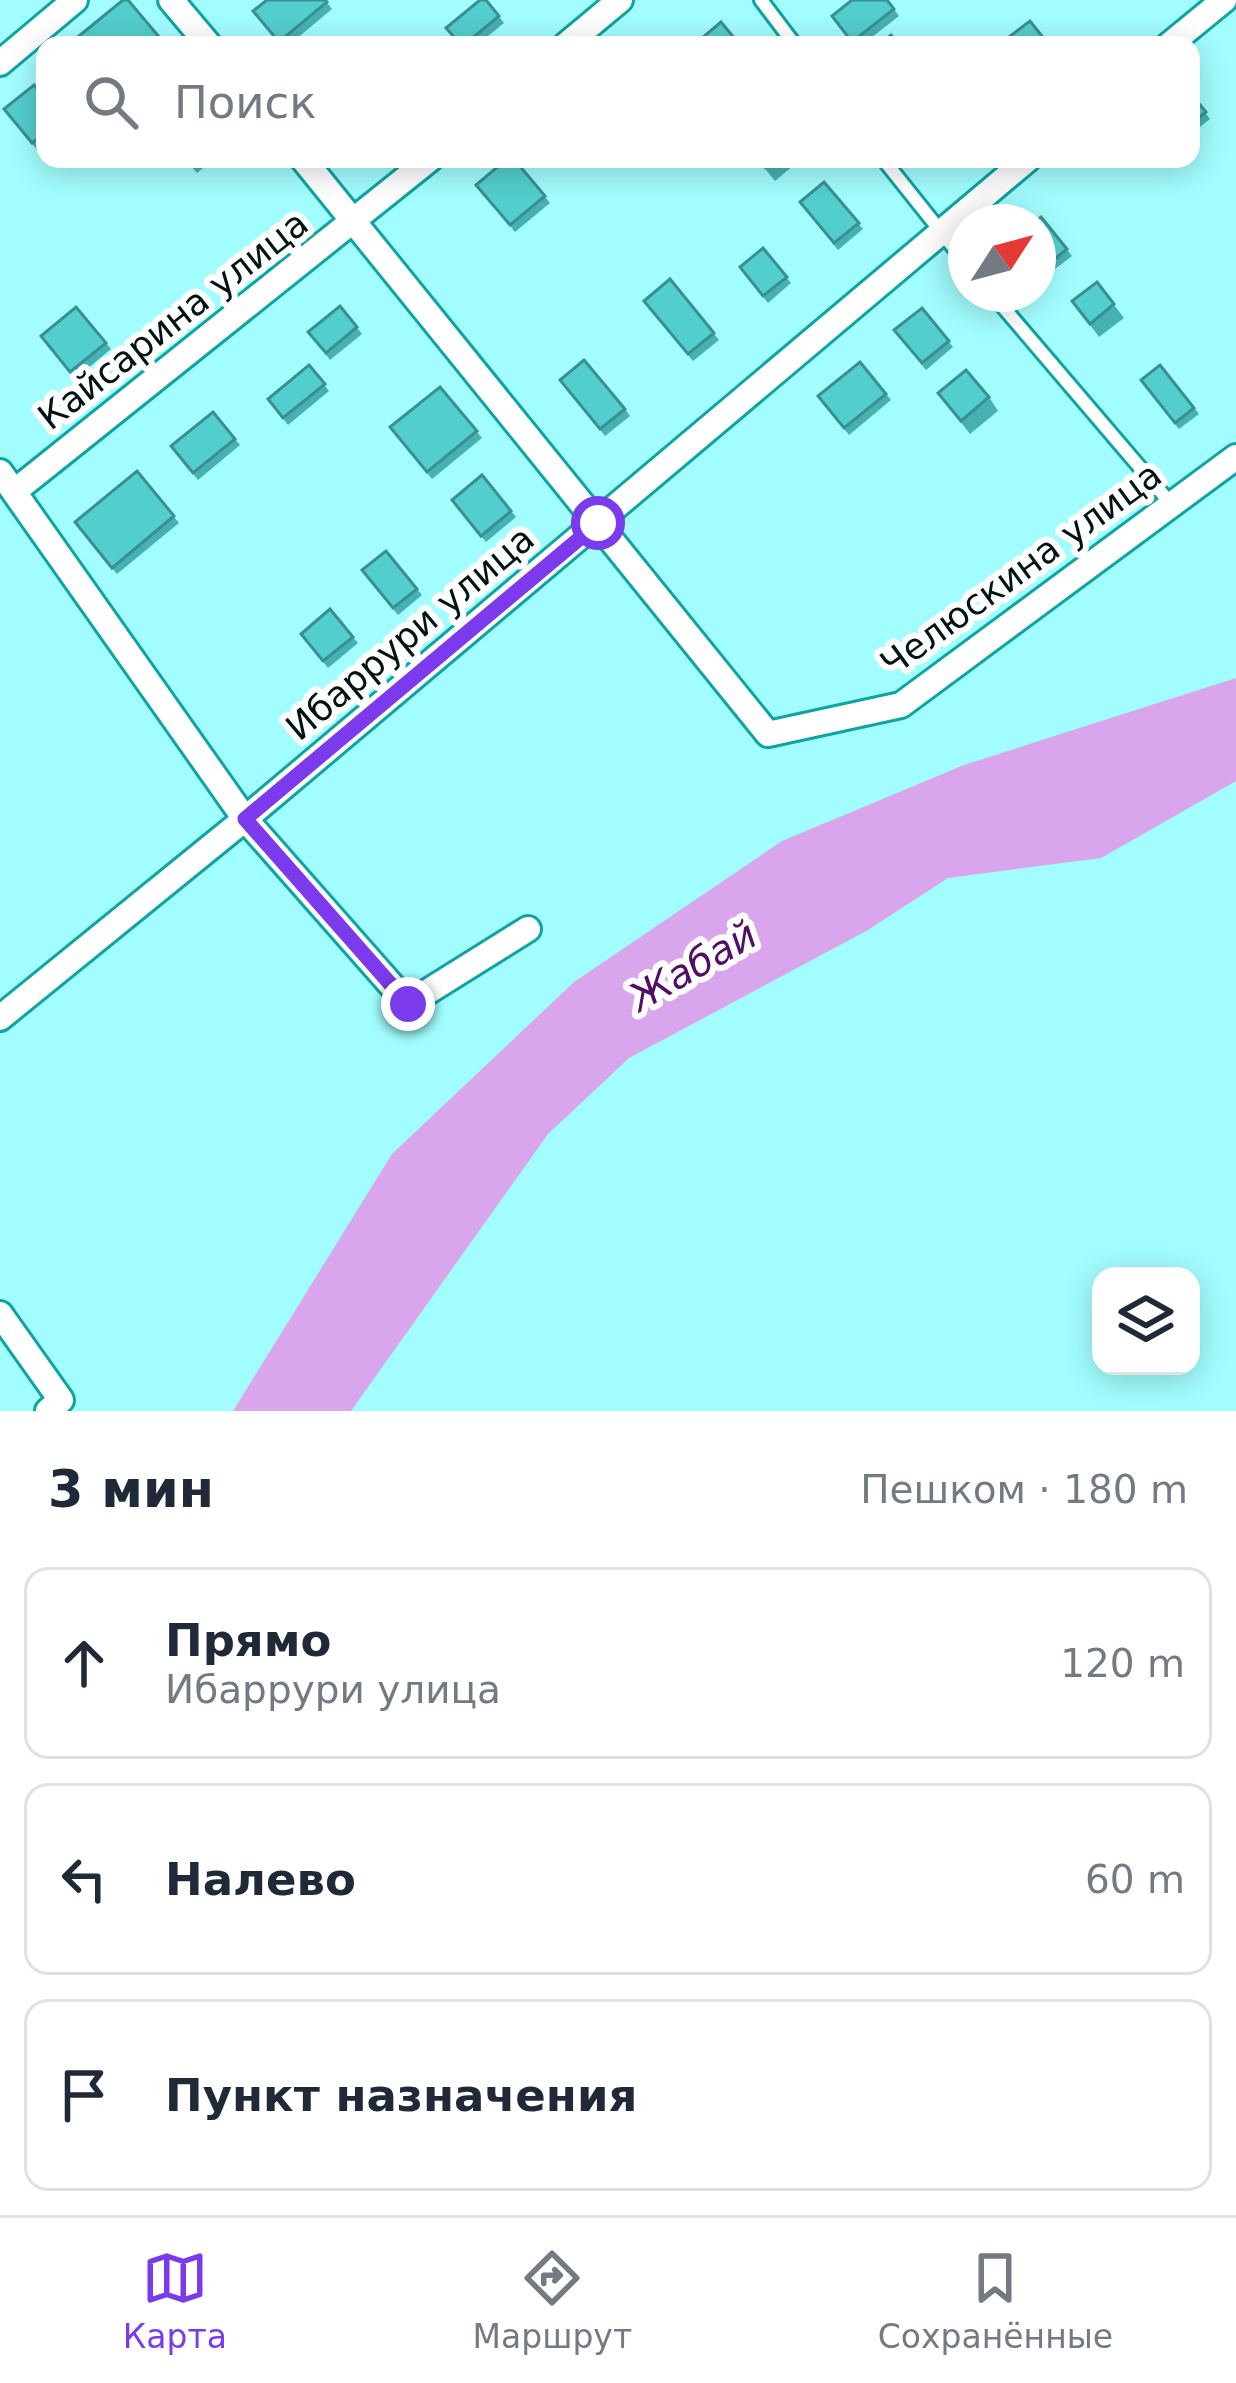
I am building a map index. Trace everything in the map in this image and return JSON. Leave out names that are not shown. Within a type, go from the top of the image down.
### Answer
[{"type":"street","points":[[0,63],[75,0]]},
{"type":"street","points":[[171,0],[201,36]]},
{"type":"street","points":[[577,36],[620,0]]},
{"type":"street","points":[[1179,36],[1224,0]]},
{"type":"street","points":[[311,168],[598,523]]},
{"type":"street","name":"Кайсарина улица","points":[[8,482],[419,168]]},
{"type":"street","name":"Ибаррури улица","points":[[0,1018],[245,819],[1017,168]]},
{"type":"street","name":"Челюскина улица","points":[[598,523],[768,734],[902,705],[1236,457]]},
{"type":"street","points":[[8,482],[245,819],[408,1004],[528,929]]},
{"type":"street","points":[[0,1313],[61,1400],[48,1411]]},
{"type":"lane","points":[[761,0],[789,36]]},
{"type":"lane","points":[[890,168],[948,242]]},
{"type":"lane","points":[[1007,312],[1172,505]]},
{"type":"water","name":"Жабай","points":[[1236,678],[1236,781],[1101,858],[948,878],[868,930],[629,1058],[548,1134],[351,1411],[233,1411],[392,1154],[574,982],[782,841],[964,765]]},
{"type":"building","points":[[128,0],[158,36],[79,36]]},
{"type":"building","points":[[267,0],[327,2],[286,36],[274,36],[253,11]]},
{"type":"building","points":[[480,0],[486,0],[499,16],[475,36],[453,36],[446,28]]},
{"type":"building","points":[[852,0],[887,0],[894,9],[860,36],[847,36],[832,16]]},
{"type":"building","points":[[1030,21],[1042,36],[1010,36]]},
{"type":"building","points":[[721,22],[733,36],[705,36]]},
{"type":"building","points":[[34,85],[36,140],[32,143],[4,109]]},
{"type":"building","points":[[496,168],[522,168],[545,196],[510,225],[476,185]]},
{"type":"building","points":[[824,182],[859,223],[834,243],[800,202]]},
{"type":"building","points":[[1056,235],[1067,249],[1056,258]]},
{"type":"building","points":[[763,248],[787,277],[763,296],[740,267]]},
{"type":"building","points":[[670,279],[714,333],[688,354],[644,301]]},
{"type":"building","points":[[1097,282],[1114,304],[1090,324],[1072,301]]},
{"type":"building","points":[[340,306],[357,327],[326,353],[308,332]]},
{"type":"building","points":[[76,307],[106,343],[70,372],[41,336]]},
{"type":"building","points":[[922,308],[949,341],[922,363],[894,330]]},
{"type":"building","points":[[584,360],[625,409],[600,429],[560,380]]},
{"type":"building","points":[[860,362],[886,394],[844,428],[818,396]]},
{"type":"building","points":[[309,365],[325,384],[283,418],[268,399]]},
{"type":"building","points":[[1160,365],[1194,408],[1175,423],[1141,380]]},
{"type":"building","points":[[966,370],[989,397],[961,421],[938,393]]},
{"type":"building","points":[[440,387],[477,431],[427,472],[390,427]]},
{"type":"building","points":[[213,412],[235,439],[193,473],[171,446]]},
{"type":"building","points":[[137,471],[174,516],[112,568],[75,522]]},
{"type":"building","points":[[482,475],[511,511],[481,536],[452,500]]},
{"type":"building","points":[[386,551],[417,589],[393,608],[362,570]]},
{"type":"building","points":[[330,609],[353,637],[323,661],[301,634]]},
{"type":"route","points":[[408,1004],[245,819],[598,523]]}]
